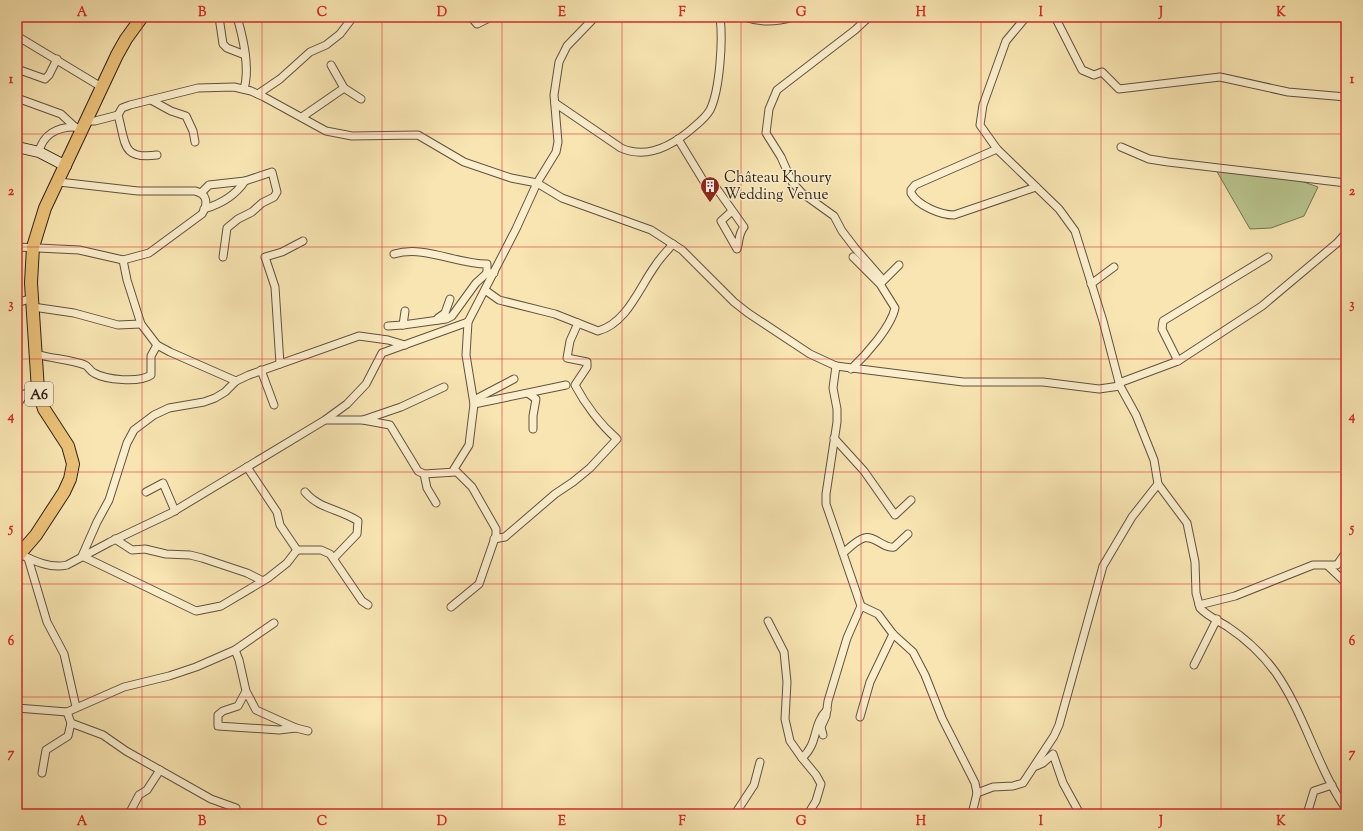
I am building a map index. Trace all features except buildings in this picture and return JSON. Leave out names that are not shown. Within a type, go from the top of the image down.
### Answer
[{"type":"highway","name":"A6","points":[[22,556],[64,492],[72,470],[72,458],[68,446],[44,409],[38,390],[31,266],[33,247],[46,208],[66,166],[81,126],[103,88],[126,39],[142,17]]},
{"type":"street","points":[[219,17],[223,44],[227,48],[245,55]]},
{"type":"street","points":[[237,17],[245,55],[247,79],[244,89]]},
{"type":"street","points":[[258,94],[280,79],[310,52],[326,45],[340,34],[353,17]]},
{"type":"street","points":[[471,17],[477,24],[491,17]]},
{"type":"street","points":[[451,607],[479,584],[496,529],[472,486],[456,472],[454,466],[469,445],[474,402],[466,355],[468,322],[485,290],[490,273],[537,183],[550,164],[558,142],[555,103],[557,72],[567,46],[595,17]]},
{"type":"street","points":[[555,103],[621,148],[629,151],[648,152],[666,146],[689,132],[706,116],[715,94],[722,32],[720,17]]},
{"type":"street","points":[[745,17],[766,21],[782,20],[793,17]]},
{"type":"street","points":[[851,369],[862,359],[894,312],[894,304],[882,282],[842,231],[834,216],[802,193],[792,182],[781,157],[766,133],[769,109],[777,90],[855,30],[869,17]]},
{"type":"street","points":[[1026,17],[1006,41],[981,112],[980,124],[997,149],[1059,209],[1074,229],[1120,384],[1136,415],[1150,450],[1156,470],[1158,484],[1187,523],[1195,562],[1196,593],[1199,605],[1202,610],[1257,650],[1275,673],[1290,697],[1332,785],[1346,809]]},
{"type":"street","points":[[1055,17],[1082,70],[1094,75],[1102,72],[1119,89],[1220,77],[1288,92],[1346,97]]},
{"type":"street","points":[[17,36],[103,88]]},
{"type":"street","points":[[17,69],[45,79],[49,75],[56,59]]},
{"type":"street","points":[[331,65],[344,88],[361,98]]},
{"type":"street","points":[[157,155],[138,156],[128,150],[124,141],[118,115],[122,108],[198,88],[224,86],[244,89],[258,94],[326,131],[352,136],[418,135],[464,162],[505,176],[537,183],[562,198],[650,230],[682,250],[743,309],[810,354],[836,366],[963,382],[1043,382],[1099,389],[1120,384],[1178,361],[1262,306],[1320,258],[1346,233]]},
{"type":"street","points":[[302,117],[344,88]]},
{"type":"street","points":[[17,98],[61,114],[81,126]]},
{"type":"street","points":[[151,100],[171,111],[186,116],[193,131],[195,142]]},
{"type":"street","points":[[39,152],[40,145],[55,130],[64,127],[81,126],[118,115]]},
{"type":"street","points":[[689,132],[684,142],[706,178]]},
{"type":"street","points":[[678,139],[706,185],[710,189],[717,189],[744,227],[739,233],[739,243],[737,249],[721,221],[732,211]]},
{"type":"street","points":[[1121,146],[1149,159],[1346,183]]},
{"type":"street","points":[[17,147],[39,152],[66,166]]},
{"type":"street","points":[[997,149],[916,185],[911,190],[911,193],[921,203],[946,215],[954,215],[1036,187]]},
{"type":"street","points":[[59,182],[138,191],[202,192],[209,185],[245,181],[272,172],[277,192],[274,197],[262,203],[252,212],[238,219],[227,228],[223,257]]},
{"type":"street","points":[[204,210],[215,207],[234,194],[245,181]]},
{"type":"street","points":[[17,247],[79,250],[123,260],[149,253],[202,214],[206,200],[202,192]]},
{"type":"street","points":[[280,364],[275,287],[265,257],[282,252],[303,241]]},
{"type":"street","points":[[485,290],[499,300],[541,310],[598,331],[614,323],[622,316],[655,265],[673,244]]},
{"type":"street","points":[[394,254],[414,252],[473,264],[487,264],[490,273]]},
{"type":"street","points":[[853,257],[882,282]]},
{"type":"street","points":[[1178,361],[1162,329],[1163,321],[1268,257]]},
{"type":"street","points":[[123,260],[127,280],[141,324],[157,345],[236,381]]},
{"type":"street","points":[[882,282],[899,265]]},
{"type":"street","points":[[1091,284],[1114,268]]},
{"type":"street","points":[[388,326],[438,320],[452,316],[476,283],[490,273]]},
{"type":"street","points":[[438,320],[438,318],[445,313],[450,299]]},
{"type":"street","points":[[17,303],[33,302],[118,325],[141,324]]},
{"type":"street","points":[[403,325],[405,311]]},
{"type":"street","points":[[22,556],[59,567],[66,565],[175,511],[325,420],[347,404],[366,384],[382,353],[389,349],[406,345],[468,322]]},
{"type":"street","points":[[494,539],[505,537],[555,494],[573,482],[590,468],[617,439],[580,395],[575,385],[587,367],[587,362],[567,358],[570,342],[578,323]]},
{"type":"street","points":[[82,556],[97,522],[109,500],[127,443],[134,430],[154,415],[169,408],[204,402],[215,398],[225,392],[236,381],[261,370],[359,336],[388,340],[406,345]]},
{"type":"street","points":[[36,354],[86,365],[93,373],[99,375],[116,379],[139,380],[147,378],[151,375],[151,356],[157,345]]},
{"type":"street","points":[[823,735],[820,729],[827,710],[832,688],[847,638],[861,606],[826,499],[837,409],[833,388],[836,366]]},
{"type":"street","points":[[261,370],[274,405]]},
{"type":"street","points":[[474,402],[514,379]]},
{"type":"street","points":[[474,402],[529,394],[566,385]]},
{"type":"street","points":[[363,420],[401,407],[444,387]]},
{"type":"street","points":[[17,405],[24,394],[38,390]]},
{"type":"street","points":[[529,394],[536,398],[533,416],[534,428]]},
{"type":"street","points":[[325,420],[363,420],[390,425],[418,471],[424,474],[456,472]]},
{"type":"street","points":[[834,438],[864,472],[895,515],[911,500]]},
{"type":"street","points":[[246,467],[277,512],[280,525],[297,550]]},
{"type":"street","points":[[424,474],[427,488],[436,503]]},
{"type":"street","points":[[146,492],[163,483],[175,511]]},
{"type":"street","points":[[977,793],[993,787],[1021,784],[1026,781],[1036,766],[1059,725],[1103,566],[1136,511],[1158,484]]},
{"type":"street","points":[[305,492],[312,501],[349,515],[358,521],[357,534],[334,558]]},
{"type":"street","points":[[843,552],[865,538],[872,538],[886,547],[894,548],[908,534]]},
{"type":"street","points":[[115,540],[132,550],[145,549],[166,554],[190,555],[202,558],[247,573],[263,581]]},
{"type":"street","points":[[82,556],[196,611],[220,606],[263,581],[287,563],[297,550]]},
{"type":"street","points":[[297,550],[321,550],[330,554],[362,600],[368,605]]},
{"type":"street","points":[[1199,605],[1235,596],[1313,565],[1328,566],[1339,564],[1346,552]]},
{"type":"street","points":[[22,556],[47,622],[64,654],[76,707]]},
{"type":"street","points":[[1328,566],[1346,582]]},
{"type":"street","points":[[861,606],[878,614],[893,634],[912,652],[916,658],[925,675],[942,718],[975,783],[977,793],[972,814]]},
{"type":"street","points":[[1194,665],[1216,619]]},
{"type":"street","points":[[768,621],[784,652],[787,682],[785,720],[790,741],[816,775],[821,784],[816,801],[808,814]]},
{"type":"street","points":[[17,708],[67,712],[124,687],[183,672],[235,650],[274,623]]},
{"type":"street","points":[[860,717],[870,682],[893,634]]},
{"type":"street","points":[[235,650],[240,660],[246,691],[256,710],[296,728],[308,731]]},
{"type":"street","points":[[246,691],[238,706],[223,711],[218,715],[218,726],[279,730],[296,728]]},
{"type":"street","points":[[802,758],[810,750],[814,740],[817,724],[821,716],[827,710]]},
{"type":"street","points":[[42,773],[46,750],[68,736],[71,723],[67,712]]},
{"type":"street","points":[[71,723],[103,735],[126,751],[211,799],[236,808]]},
{"type":"street","points":[[1036,766],[1043,763],[1053,754],[1063,783],[1080,814]]},
{"type":"street","points":[[735,814],[754,785],[760,762]]},
{"type":"street","points":[[129,814],[139,795],[148,790],[160,770]]},
{"type":"street","points":[[1307,814],[1314,791],[1332,785]]},
{"type":"green space","points":[[1216,170],[1287,176],[1318,187],[1304,216],[1271,228],[1250,229]]},
{"type":"place","name":"Château Khoury Wedding Venue","points":[[710,203]]}]
